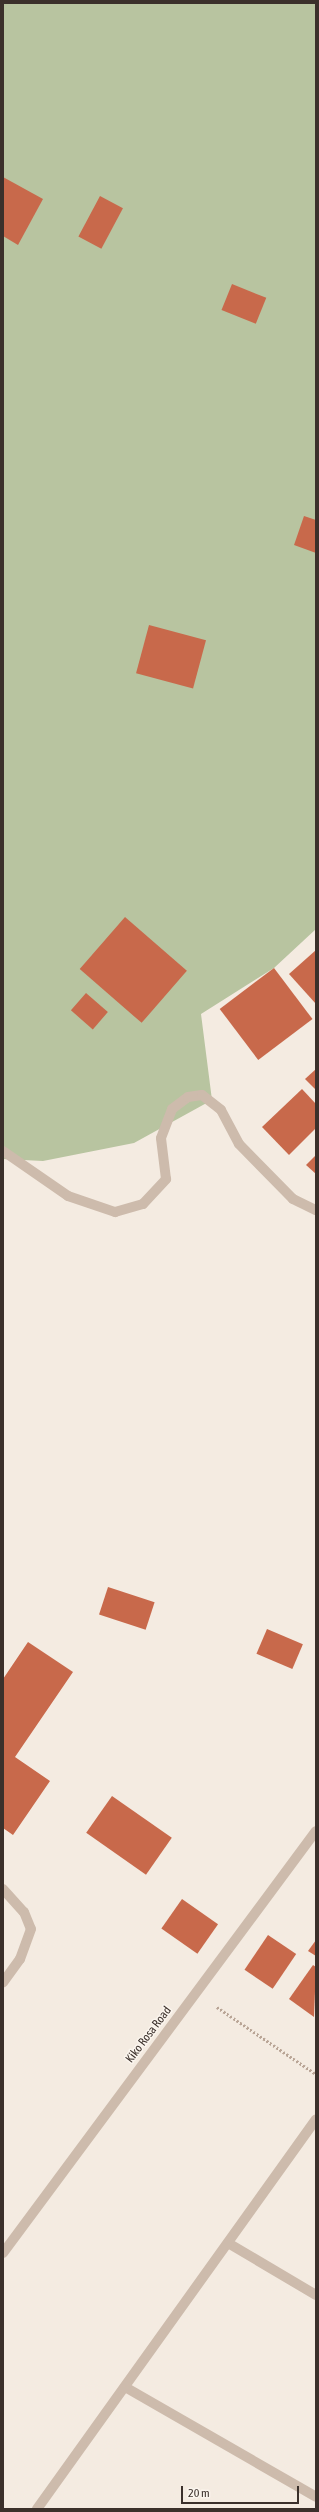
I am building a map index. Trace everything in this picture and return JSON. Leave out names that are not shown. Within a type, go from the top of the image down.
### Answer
[{"type":"street","points":[[3,1152],[68,1196],[115,1212],[143,1204],[166,1179],[161,1138],[172,1109],[188,1097],[202,1095],[221,1110],[239,1144],[293,1199],[316,1210]]},
{"type":"street","name":"Kiko Rosa Road","points":[[3,2253],[316,1831]]},
{"type":"street","points":[[3,1889],[24,1912],[31,1929],[20,1959],[3,1982]]},
{"type":"street","points":[[37,2509],[316,2120]]},
{"type":"street","points":[[228,2242],[316,2295]]},
{"type":"street","points":[[125,2387],[316,2497]]},
{"type":"path","points":[[196,1993],[316,2074]]},
{"type":"green space","points":[[3,3],[316,3],[316,929],[274,968],[201,1014],[212,1100],[134,1143],[43,1161],[3,1159]]},
{"type":"building","points":[[3,177],[43,199],[18,245],[3,236]]},
{"type":"building","points":[[100,196],[123,208],[101,249],[78,237]]},
{"type":"building","points":[[232,284],[266,298],[256,324],[222,310]]},
{"type":"building","points":[[304,516],[316,520],[316,553],[294,545]]},
{"type":"building","points":[[149,625],[206,640],[193,689],[136,673]]},
{"type":"building","points":[[125,917],[187,971],[142,1023],[80,969]]},
{"type":"building","points":[[316,950],[316,1004],[289,974]]},
{"type":"building","points":[[274,968],[313,1019],[258,1060],[220,1009]]},
{"type":"building","points":[[86,993],[108,1012],[93,1029],[71,1010]]},
{"type":"building","points":[[316,1069],[316,1090],[305,1079]]},
{"type":"building","points":[[302,1089],[316,1104],[316,1128],[289,1155],[262,1127]]},
{"type":"building","points":[[316,1155],[316,1174],[306,1165]]},
{"type":"building","points":[[108,1587],[155,1602],[146,1630],[99,1615]]},
{"type":"building","points":[[267,1629],[303,1644],[292,1669],[256,1654]]},
{"type":"building","points":[[28,1642],[73,1672],[15,1757],[50,1781],[13,1835],[3,1828],[3,1679]]},
{"type":"building","points":[[112,1796],[172,1838],[146,1875],[86,1833]]},
{"type":"building","points":[[182,1899],[218,1924],[197,1954],[161,1928]]},
{"type":"building","points":[[268,1935],[296,1954],[273,1989],[245,1970]]},
{"type":"building","points":[[316,1940],[316,1956],[308,1951]]},
{"type":"building","points":[[313,1965],[316,1967],[314,2017],[289,1999]]}]
